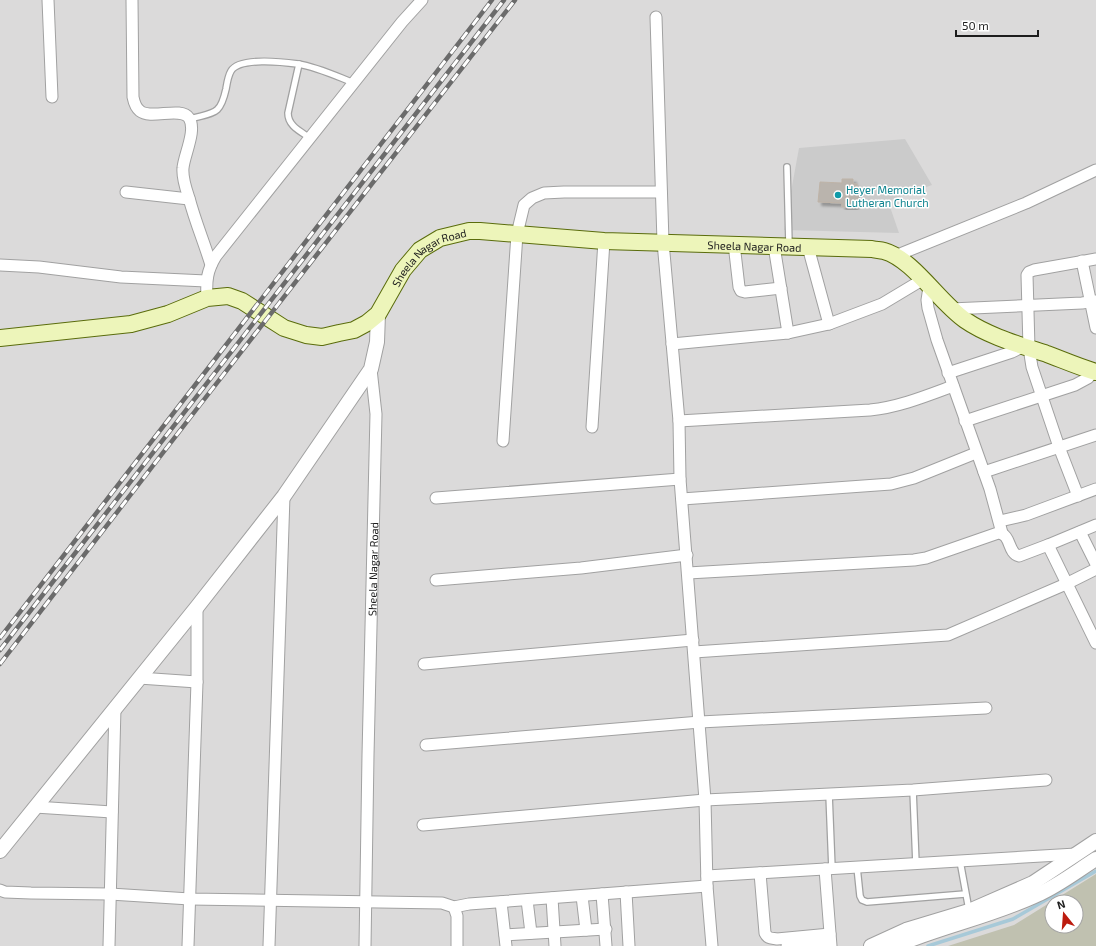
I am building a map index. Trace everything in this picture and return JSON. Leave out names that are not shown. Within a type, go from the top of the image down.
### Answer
[{"type":"main road","name":"Sheela Nagar Road","points":[[378,314],[403,270],[420,250],[440,238],[469,231],[604,240],[872,250],[884,251],[895,256],[911,268],[951,310],[965,320],[982,329],[1095,372]]},
{"type":"main road","points":[[0,338],[131,324],[168,314],[208,298],[228,296],[242,301],[284,328],[306,335],[322,337],[354,330],[367,323],[378,314]]},
{"type":"street","points":[[48,0],[52,97]]},
{"type":"street","points":[[132,0],[133,97],[135,104],[143,113],[178,113],[186,115],[190,119],[192,132],[183,168],[184,184],[211,265]]},
{"type":"street","points":[[208,298],[206,281],[211,265],[216,256],[407,16],[422,0]]},
{"type":"street","points":[[656,17],[663,242],[679,421],[680,479],[700,722],[705,800],[707,881],[712,946]]},
{"type":"street","points":[[895,256],[1026,203],[1096,170]]},
{"type":"street","points":[[126,192],[189,199]]},
{"type":"street","points":[[503,441],[517,234],[524,205],[532,198],[544,194],[564,192],[661,192]]},
{"type":"street","points":[[592,427],[604,240]]},
{"type":"street","points":[[734,244],[739,287],[741,291],[745,292],[781,288]]},
{"type":"street","points":[[781,246],[781,288],[788,333]]},
{"type":"street","points":[[808,247],[829,324]]},
{"type":"street","points":[[1078,496],[1059,447],[1032,367],[1027,347],[1029,305],[1027,276],[1029,272],[1034,270],[1096,259]]},
{"type":"street","points":[[1082,261],[1093,301],[1096,328]]},
{"type":"street","points":[[0,265],[39,267],[121,277],[206,281]]},
{"type":"street","points":[[672,344],[788,333],[829,324],[882,304],[925,283],[928,308],[948,373],[984,472],[1000,521],[1002,533],[1007,537],[1015,555],[1019,556],[1096,526]]},
{"type":"street","points":[[951,310],[1093,301]]},
{"type":"street","name":"Sheela Nagar Road","points":[[365,946],[364,902],[376,414],[371,369],[378,342],[378,314]]},
{"type":"street","points":[[948,373],[1027,347]]},
{"type":"street","points":[[0,851],[284,496],[371,369]]},
{"type":"street","points":[[965,421],[1075,385],[1088,378],[1095,372]]},
{"type":"street","points":[[679,421],[878,410],[909,402],[953,386]]},
{"type":"street","points":[[984,472],[1096,435]]},
{"type":"street","points":[[682,499],[891,484],[909,480],[976,453]]},
{"type":"street","points":[[436,498],[680,479]]},
{"type":"street","points":[[1000,521],[1026,515],[1096,489]]},
{"type":"street","points":[[269,946],[284,496]]},
{"type":"street","points":[[1080,532],[1096,564]]},
{"type":"street","points":[[688,573],[914,560],[926,558],[998,533],[1002,533]]},
{"type":"street","points":[[1048,545],[1066,584],[1091,620],[1096,643]]},
{"type":"street","points":[[436,580],[581,568],[687,555]]},
{"type":"street","points":[[694,652],[938,637],[948,635],[959,632],[1096,569]]},
{"type":"street","points":[[188,946],[197,606]]},
{"type":"street","points":[[424,664],[693,640]]},
{"type":"street","points":[[139,678],[196,682]]},
{"type":"street","points":[[109,946],[116,707]]},
{"type":"street","points":[[426,746],[700,722],[986,708]]},
{"type":"street","points":[[423,825],[705,800],[913,790],[1046,780]]},
{"type":"street","points":[[35,807],[112,812]]},
{"type":"street","points":[[871,946],[906,930],[969,911],[1033,883],[1096,841]]},
{"type":"street","points":[[0,890],[5,892],[110,894],[190,899],[442,903],[454,907],[469,904],[626,892],[760,873],[1077,854]]},
{"type":"street","points":[[904,944],[975,919],[1039,894],[1096,859]]},
{"type":"street","points":[[828,869],[831,946]]},
{"type":"street","points":[[760,873],[766,936],[769,938],[777,938],[830,934]]},
{"type":"street","points":[[626,892],[629,946]]},
{"type":"street","points":[[602,894],[606,929],[606,946]]},
{"type":"street","points":[[582,896],[586,930]]},
{"type":"street","points":[[552,898],[555,946]]},
{"type":"street","points":[[527,900],[531,933]]},
{"type":"street","points":[[502,902],[505,941],[531,933],[606,929]]},
{"type":"street","points":[[454,907],[457,916],[457,946]]},
{"type":"street","points":[[787,946],[818,944],[827,946]]},
{"type":"lane","points":[[190,119],[214,112],[219,109],[223,101],[231,70],[238,65],[255,62],[299,64],[354,83]]},
{"type":"lane","points":[[299,64],[288,118],[291,125],[310,138]]},
{"type":"lane","points":[[781,246],[787,167]]},
{"type":"lane","points":[[913,790],[916,864]]},
{"type":"lane","points":[[828,869],[829,794]]},
{"type":"lane","points":[[960,861],[969,911]]},
{"type":"lane","points":[[857,867],[860,896],[862,900],[867,902],[965,894]]},
{"type":"shaded area","points":[[0,0],[1096,0],[1096,946],[0,946]]},
{"type":"shaded area","points":[[905,139],[932,185],[888,201],[899,233],[784,230],[799,148]]},
{"type":"shaded area","points":[[1096,874],[1096,946],[948,946],[1014,925],[1044,906],[1044,934],[1084,934],[1084,894],[1064,894]]},
{"type":"building","name":"Heyer Memorial Lutheran Church","points":[[842,179],[853,179],[853,184],[857,184],[858,201],[854,201],[855,207],[842,207],[842,203],[818,202],[820,182],[842,183]]},
{"type":"waterway","points":[[928,946],[1013,919],[1096,871]]},
{"type":"railway","points":[[0,638],[492,0]]},
{"type":"railway","points":[[0,650],[504,0]]},
{"type":"railway","points":[[0,664],[515,0]]},
{"type":"place","name":"Heyer Memorial Lutheran Church","points":[[838,195]]}]
